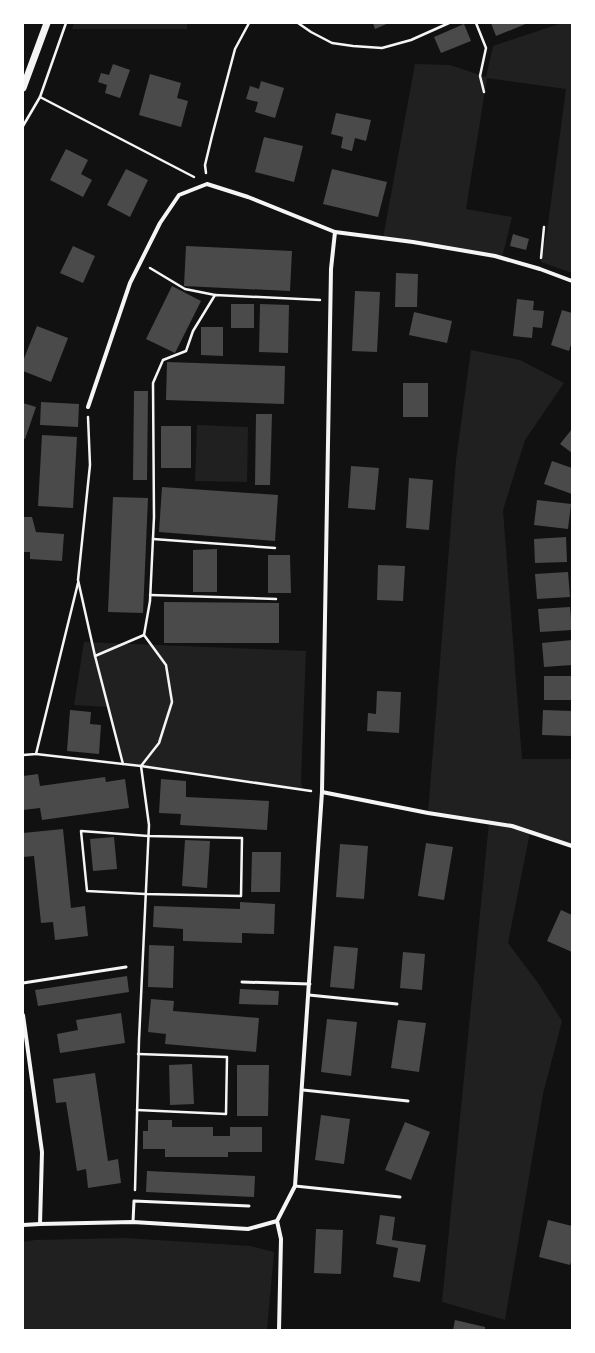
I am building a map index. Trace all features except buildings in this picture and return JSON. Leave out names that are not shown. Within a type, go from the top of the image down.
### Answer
[{"type":"street","points":[[23,88],[47,23]]},
{"type":"street","points":[[88,407],[130,283],[160,223],[179,195],[207,184],[248,197],[335,232],[413,242],[495,256],[540,269],[572,281]]},
{"type":"street","points":[[279,1330],[281,1239],[277,1221],[295,1186],[303,1090],[322,792],[331,269],[335,232]]},
{"type":"street","points":[[322,792],[428,813],[512,826],[572,846]]},
{"type":"street","points":[[23,1015],[42,1152],[40,1224]]},
{"type":"street","points":[[23,1225],[133,1222],[248,1229],[277,1221]]},
{"type":"lane","points":[[23,983],[126,967]]},
{"type":"lane","points":[[242,982],[310,984]]},
{"type":"lane","points":[[309,995],[397,1004]]},
{"type":"lane","points":[[303,1090],[408,1101]]},
{"type":"lane","points":[[295,1186],[400,1197]]},
{"type":"lane","points":[[133,1222],[134,1201],[249,1206]]},
{"type":"path","points":[[23,126],[40,97],[66,23]]},
{"type":"path","points":[[207,184],[205,165],[214,129],[235,49],[249,23]]},
{"type":"path","points":[[298,23],[332,43],[382,48],[411,40],[449,23]]},
{"type":"path","points":[[476,23],[486,48],[480,76],[484,92]]},
{"type":"path","points":[[40,97],[207,184]]},
{"type":"path","points":[[540,269],[544,227]]},
{"type":"path","points":[[140,263],[185,289],[215,295],[331,300]]},
{"type":"path","points":[[134,1201],[138,1054],[149,825],[141,766],[158,743],[172,702],[166,665],[144,635],[150,595],[153,539],[153,383],[162,360],[186,351],[193,331],[215,295]]},
{"type":"path","points":[[36,754],[78,580],[90,465],[88,407]]},
{"type":"path","points":[[153,539],[274,548]]},
{"type":"path","points":[[78,580],[95,656],[123,764]]},
{"type":"path","points":[[150,595],[276,599]]},
{"type":"path","points":[[95,656],[144,635]]},
{"type":"path","points":[[23,755],[36,754],[141,766],[322,792]]},
{"type":"path","points":[[80,831],[148,836],[242,838],[241,896],[86,891],[80,831]]},
{"type":"path","points":[[137,1110],[226,1114],[227,1058],[138,1054]]},
{"type":"shaded area","points":[[74,23],[187,23],[187,29],[72,29]]},
{"type":"shaded area","points":[[562,23],[572,23],[572,273],[541,262],[548,224],[566,89],[487,78],[466,209],[512,217],[502,258],[383,238],[415,64],[450,65],[486,77],[493,46]]},
{"type":"shaded area","points":[[471,350],[520,360],[564,383],[525,440],[503,510],[522,759],[572,759],[572,846],[530,832],[508,943],[538,983],[562,1021],[543,1094],[505,1320],[442,1302],[489,822],[428,813],[456,460]]},
{"type":"shaded area","points":[[197,425],[248,427],[247,482],[195,481]]},
{"type":"shaded area","points":[[84,642],[306,651],[301,779],[302,790],[123,764],[108,707],[74,705]]},
{"type":"shaded area","points":[[125,1238],[250,1246],[274,1252],[267,1330],[23,1330],[23,1242],[35,1240]]}]
